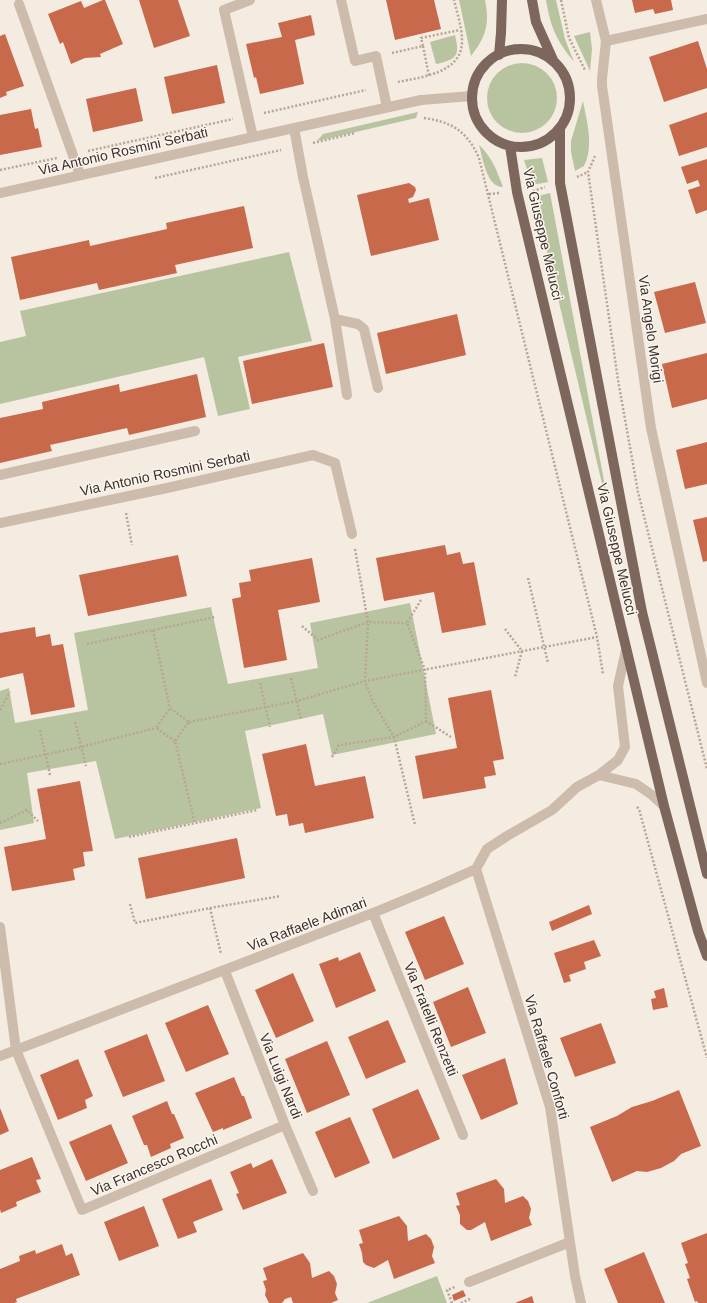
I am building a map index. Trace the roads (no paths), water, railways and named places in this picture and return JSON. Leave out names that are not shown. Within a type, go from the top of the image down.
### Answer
[{"type":"main road","points":[[498,55],[501,33],[502,0]]},
{"type":"main road","points":[[532,0],[536,22],[554,62]]},
{"type":"main road","points":[[527,50],[544,55],[554,62],[562,71],[568,82],[570,94],[570,106],[560,129],[550,138],[537,145],[524,147],[510,146],[497,141],[486,133],[478,122],[472,96],[480,72],[488,62],[498,55],[510,51],[527,50]]},
{"type":"main road","name":"Via Giuseppe Melucci","points":[[560,129],[560,183],[642,612],[707,874]]},
{"type":"main road","name":"Via Giuseppe Melucci","points":[[510,146],[517,192],[626,650],[664,806],[698,931],[707,956]]},
{"type":"street","points":[[250,0],[224,10],[253,137]]},
{"type":"street","points":[[341,0],[355,60],[376,56],[387,107]]},
{"type":"street","name":"Via Angelo Morigi","points":[[596,0],[606,41],[602,86],[651,428],[704,660],[707,683]]},
{"type":"street","points":[[19,4],[80,175]]},
{"type":"street","points":[[606,41],[707,19]]},
{"type":"street","name":"Via Antonio Rosmini Serbati","points":[[0,193],[421,100],[472,96]]},
{"type":"street","points":[[294,128],[335,319],[347,395]]},
{"type":"street","points":[[335,319],[358,324],[364,329],[378,388]]},
{"type":"street","points":[[0,475],[195,431]]},
{"type":"street","name":"Via Antonio Rosmini Serbati","points":[[0,523],[167,488],[313,455],[335,463],[352,534]]},
{"type":"street","points":[[476,869],[488,849],[507,836],[552,810],[577,787],[599,775],[618,760],[625,747],[618,686],[626,650]]},
{"type":"street","points":[[599,775],[636,784],[652,795],[664,806]]},
{"type":"street","name":"Via Raffaele Adimari","points":[[0,1056],[373,913],[476,869]]},
{"type":"street","name":"Via Raffaele Conforti","points":[[476,869],[550,1107],[575,1276],[581,1303]]},
{"type":"street","name":"Via Fratelli Renzetti","points":[[373,913],[463,1135]]},
{"type":"street","points":[[0,927],[16,1050]]},
{"type":"street","name":"Via Luigi Nardi","points":[[225,971],[313,1192]]},
{"type":"street","name":"Via Francesco Rocchi","points":[[16,1050],[82,1210],[285,1124]]},
{"type":"street","points":[[469,1282],[570,1242]]}]
